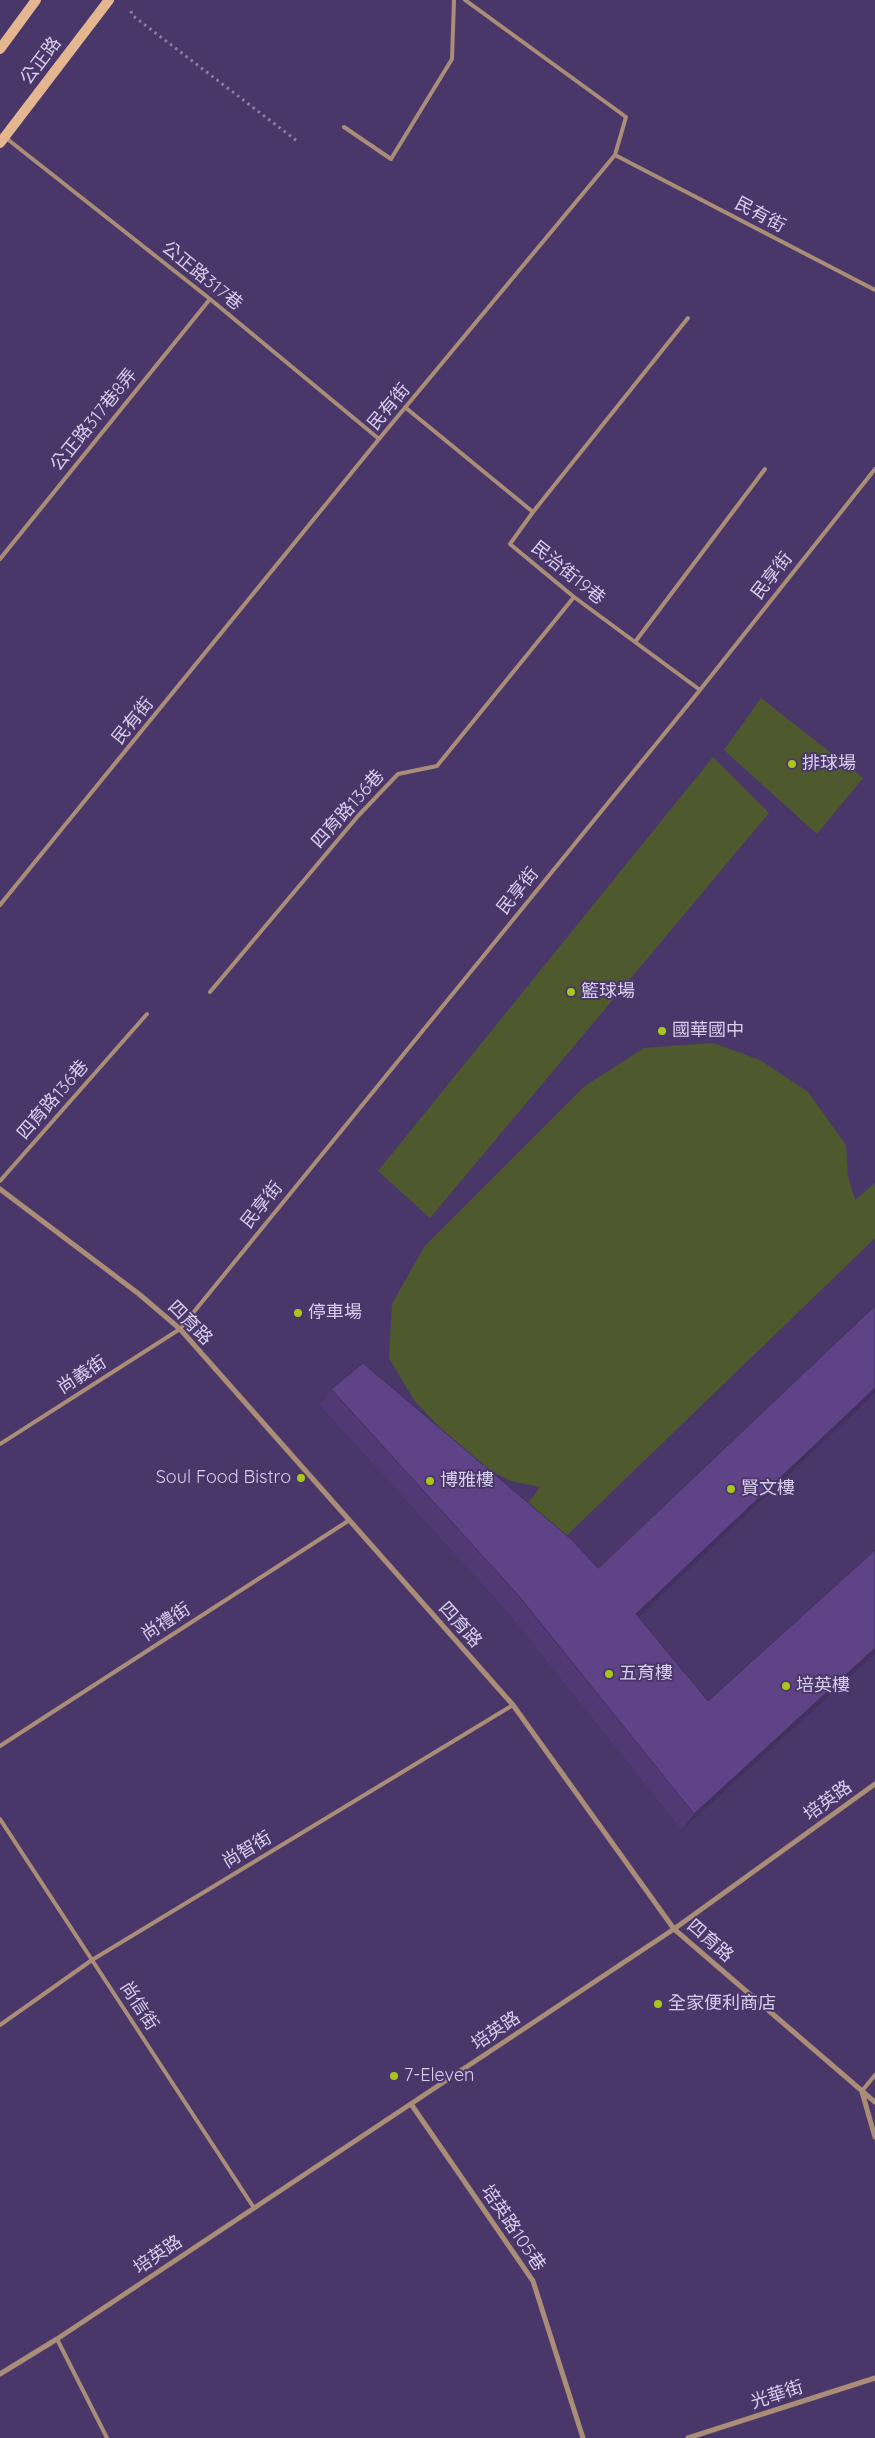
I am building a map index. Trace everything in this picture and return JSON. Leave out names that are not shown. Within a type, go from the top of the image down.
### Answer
[{"type":"street","points":[[0,49],[36,0]]},
{"type":"street","name":"公正路","points":[[2,140],[109,0]]},
{"type":"street","name":"四育路","points":[[0,1189],[138,1294],[180,1329],[348,1521],[513,1704],[674,1929],[875,2102]]},
{"type":"street","name":"培英路","points":[[0,2374],[57,2339],[674,1929],[875,1784]]},
{"type":"street","points":[[862,2091],[875,2137]]},
{"type":"street","name":"培英路105巷","points":[[411,2104],[533,2281],[583,2438]]},
{"type":"street","name":"光華街","points":[[688,2438],[875,2378]]},
{"type":"lane","points":[[344,127],[391,159],[452,59],[454,0]]},
{"type":"lane","points":[[465,0],[626,117],[615,155]]},
{"type":"lane","name":"公正路317巷","points":[[2,140],[210,299],[379,439]]},
{"type":"lane","name":"民有街","points":[[0,905],[379,439],[615,155],[875,290]]},
{"type":"lane","name":"公正路317巷8弄","points":[[0,559],[210,299]]},
{"type":"lane","points":[[533,512],[688,318]]},
{"type":"lane","name":"民治街19巷","points":[[406,408],[533,512],[510,544],[574,596],[700,690]]},
{"type":"lane","points":[[635,642],[765,469]]},
{"type":"lane","name":"民享街","points":[[180,1329],[700,690],[875,469]]},
{"type":"lane","name":"四育路136巷","points":[[210,992],[358,816],[398,774],[437,766],[574,596]]},
{"type":"lane","name":"四育路136巷","points":[[0,1181],[147,1014]]},
{"type":"lane","name":"尚義街","points":[[0,1444],[180,1329]]},
{"type":"lane","name":"尚禮街","points":[[0,1746],[348,1521]]},
{"type":"lane","name":"尚智街","points":[[0,2025],[92,1960],[513,1704]]},
{"type":"lane","name":"尚信街","points":[[0,1819],[254,2208]]},
{"type":"lane","points":[[862,2091],[875,2075]]},
{"type":"lane","points":[[57,2339],[107,2438]]},
{"type":"path","points":[[129,8],[132,15],[297,141]]},
{"type":"green space","name":"排球場","points":[[761,698],[863,778],[817,834],[724,750]]},
{"type":"green space","name":"籃球場","points":[[713,757],[769,813],[430,1218],[378,1171]]},
{"type":"green space","points":[[713,1043],[760,1060],[808,1092],[846,1145],[848,1176],[855,1200],[875,1183],[875,1238],[562,1540],[526,1506],[540,1487],[511,1481],[477,1464],[455,1444],[414,1400],[389,1358],[392,1304],[424,1247],[585,1086],[644,1048]]},
{"type":"building","points":[[875,1306],[875,1388],[636,1614],[708,1701],[875,1550],[875,1648],[694,1814],[518,1595],[331,1389],[363,1363],[572,1540],[598,1568]]},
{"type":"place","name":"排球場","points":[[792,764]]},
{"type":"place","name":"籃球場","points":[[571,992]]},
{"type":"place","name":"國華國中","points":[[662,1031]]},
{"type":"place","name":"停車場","points":[[298,1313]]},
{"type":"place","name":"Soul Food Bistro","points":[[301,1478]]},
{"type":"place","name":"博雅樓","points":[[430,1481]]},
{"type":"place","name":"賢文樓","points":[[731,1489]]},
{"type":"place","name":"五育樓","points":[[609,1674]]},
{"type":"place","name":"培英樓","points":[[786,1686]]},
{"type":"place","name":"全家便利商店","points":[[658,2004]]},
{"type":"place","name":"7-Eleven","points":[[394,2076]]}]
